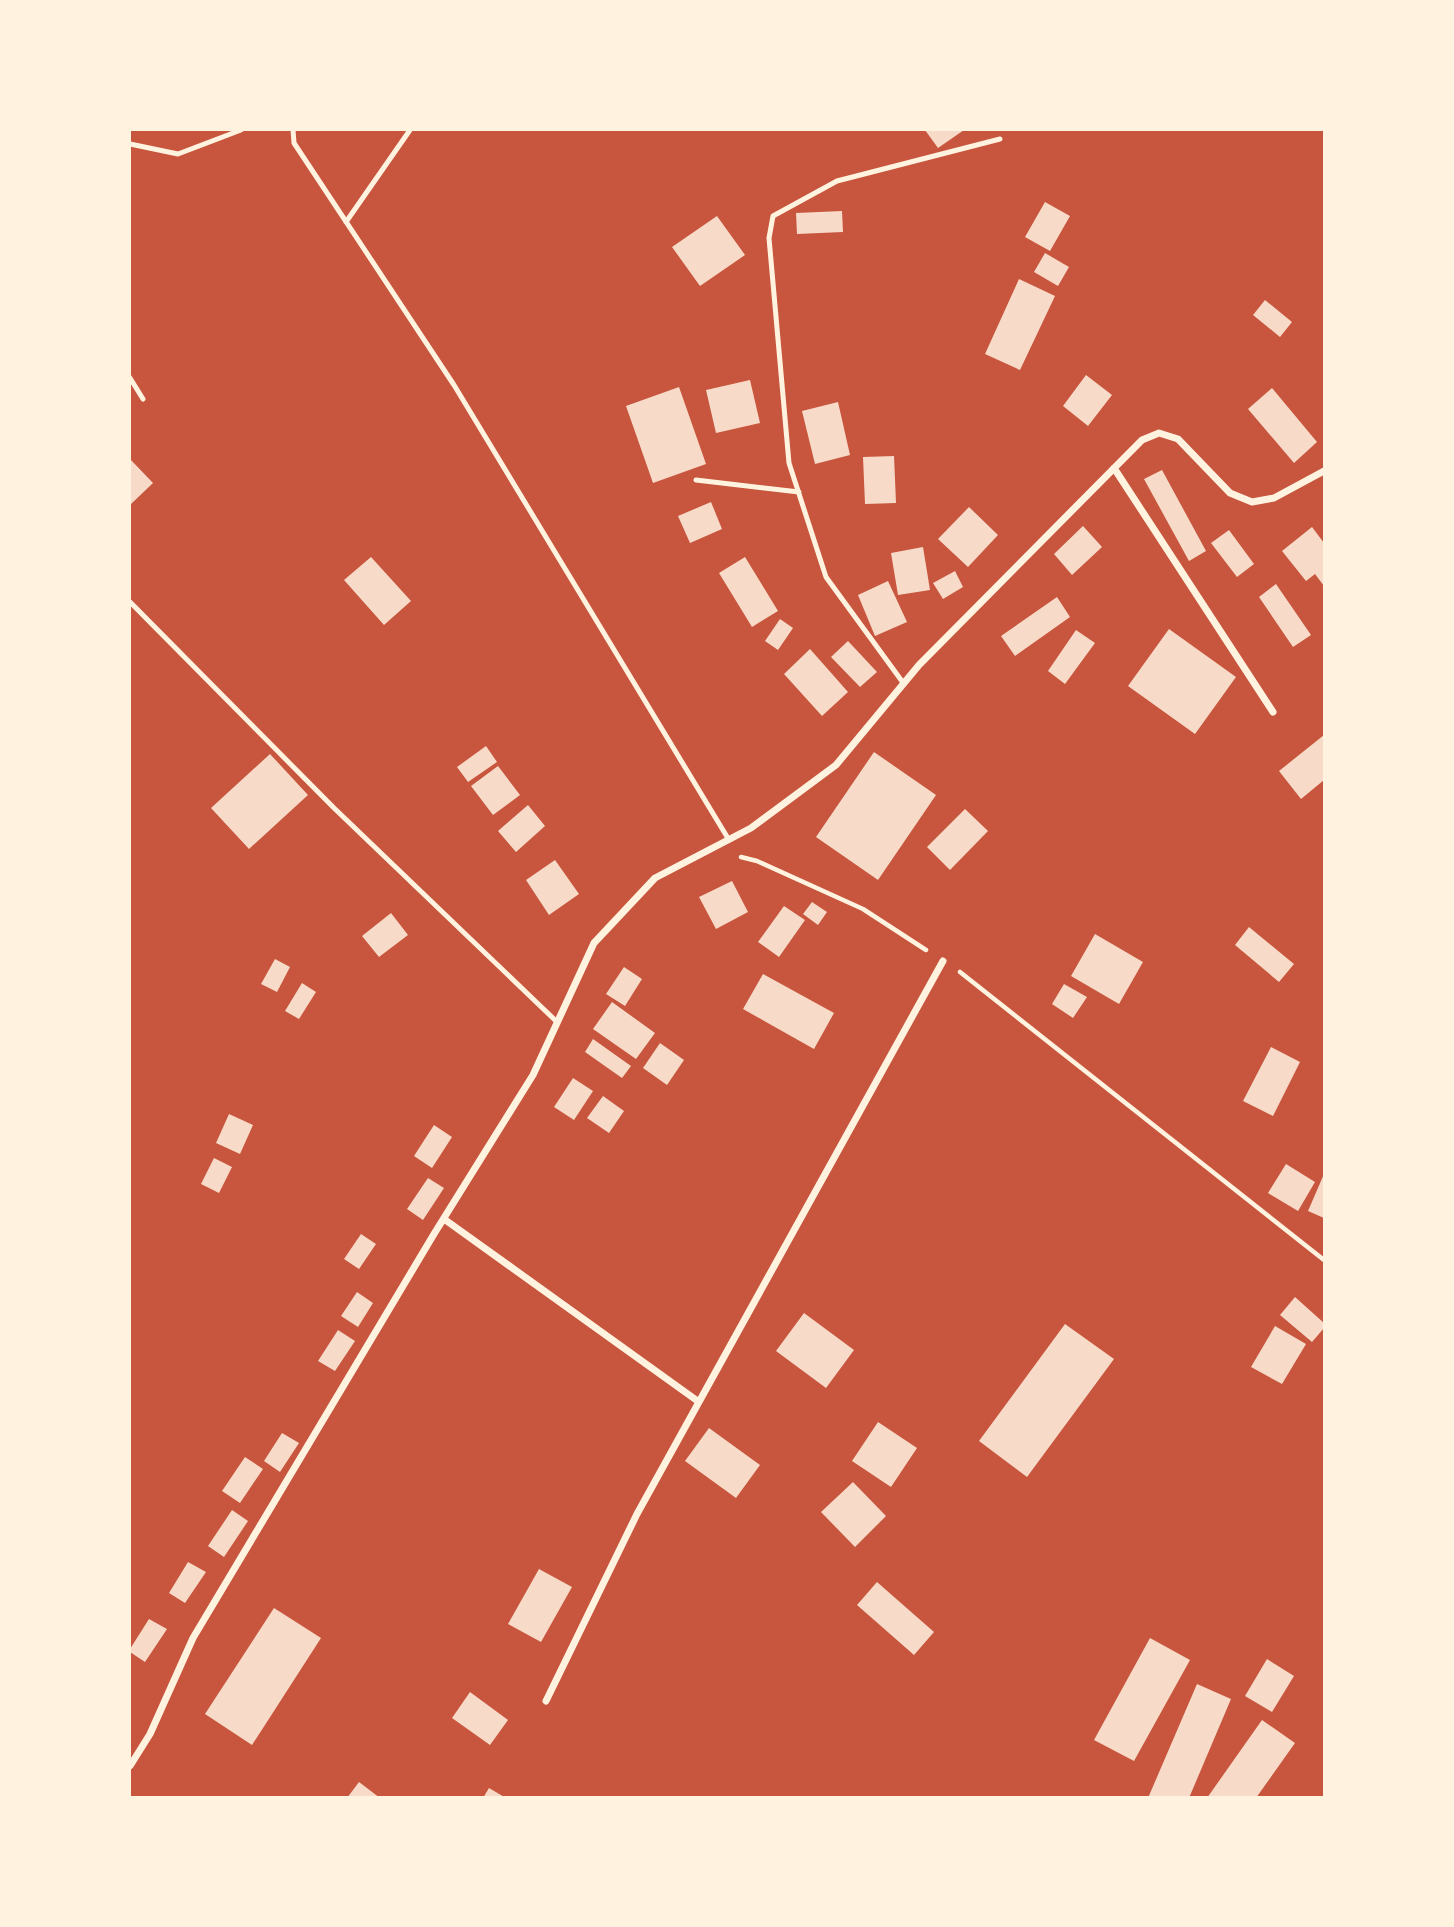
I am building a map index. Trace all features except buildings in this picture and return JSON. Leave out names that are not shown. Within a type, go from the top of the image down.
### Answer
[{"type":"street","points":[[130,1766],[150,1734],[193,1638],[533,1075],[594,943],[655,878],[751,828],[836,765],[904,684],[1142,440],[1158,433],[1178,439],[1230,493],[1252,502],[1274,498],[1325,471]]},
{"type":"street","points":[[1114,468],[1273,712]]},
{"type":"street","points":[[546,1701],[637,1514],[943,961]]},
{"type":"street","points":[[444,1219],[699,1402]]},
{"type":"lane","points":[[130,144],[178,154],[241,130]]},
{"type":"lane","points":[[293,130],[294,143],[454,385],[729,839]]},
{"type":"lane","points":[[346,222],[410,130]]},
{"type":"lane","points":[[904,684],[826,577],[789,463],[769,238],[773,216],[837,181],[1000,139]]},
{"type":"lane","points":[[130,378],[143,399]]},
{"type":"lane","points":[[696,480],[799,492]]},
{"type":"lane","points":[[130,603],[334,808],[557,1021]]},
{"type":"path","points":[[707,851],[757,861],[863,909],[943,961],[1325,1259]]}]
